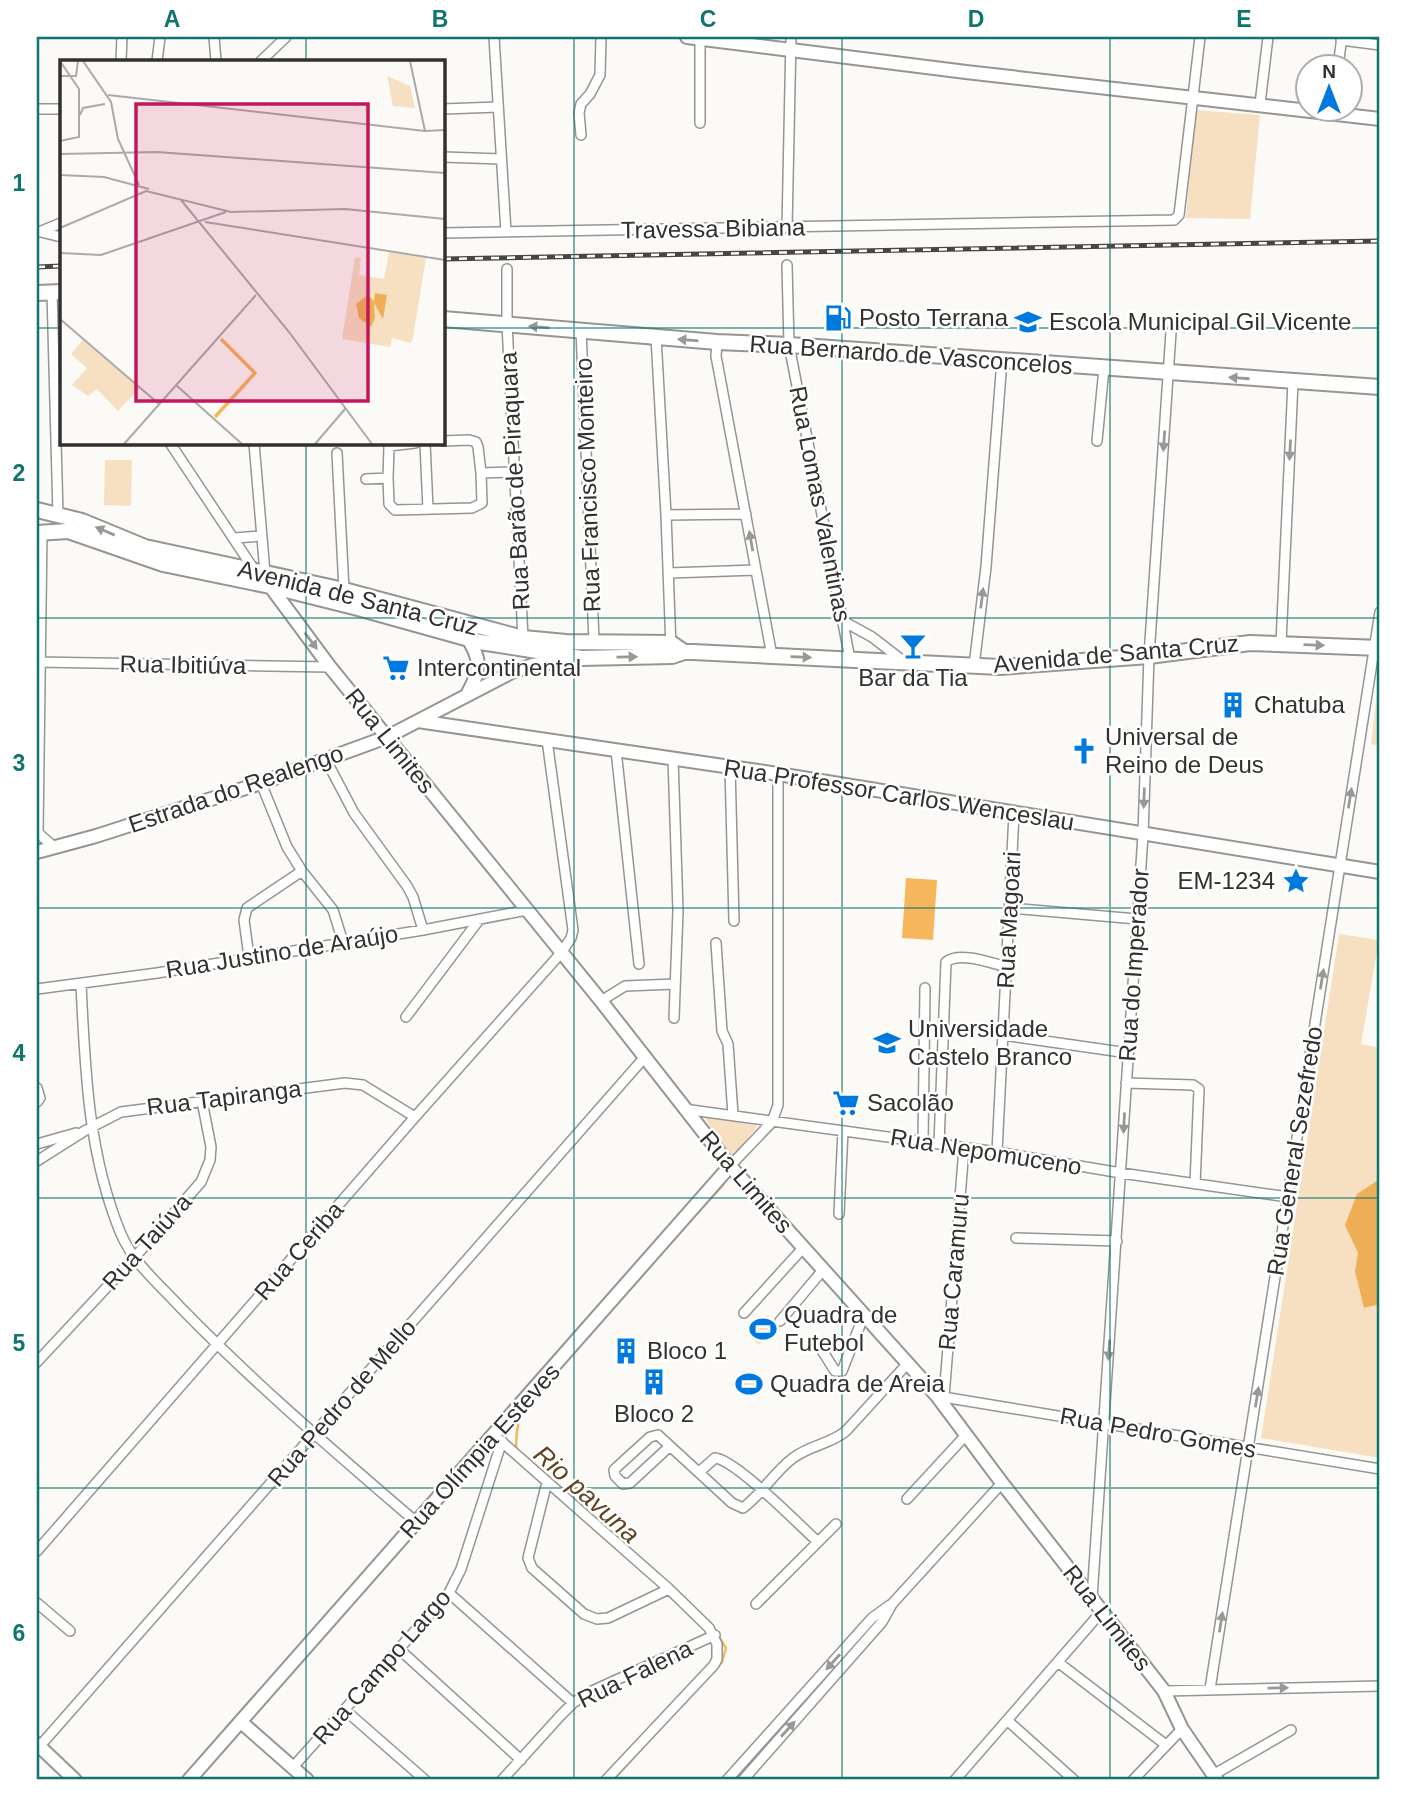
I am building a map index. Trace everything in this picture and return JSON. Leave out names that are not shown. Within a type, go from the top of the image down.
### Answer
[{"type":"main road","points":[[37,293],[57,292]]},
{"type":"main road","name":"Rua Bernardo de Vasconcelos","points":[[444,319],[717,342],[1380,387]]},
{"type":"main road","name":"Avenida de Santa Cruz","points":[[37,510],[82,521],[145,547],[263,577],[358,608],[469,639],[581,658],[676,650]]},
{"type":"main road","name":"Avenida de Santa Cruz","points":[[40,539],[68,531],[163,564],[344,590],[523,638],[566,642],[594,641],[676,650],[1000,667],[1149,656],[1237,644],[1378,647]]},
{"type":"street","points":[[121,60],[122,37]]},
{"type":"street","points":[[157,60],[160,37]]},
{"type":"street","points":[[214,37],[216,60]]},
{"type":"street","points":[[262,60],[286,37]]},
{"type":"street","points":[[494,37],[506,232]]},
{"type":"street","points":[[581,135],[579,113],[600,75],[601,37]]},
{"type":"street","points":[[1193,96],[1200,37]]},
{"type":"street","points":[[1260,104],[1268,37]]},
{"type":"street","points":[[699,123],[693,38],[791,43],[966,72],[1294,107]]},
{"type":"street","points":[[1341,38],[1380,44]]},
{"type":"street","points":[[787,228],[791,43]]},
{"type":"street","name":"Travessa Bibiana","points":[[444,233],[1174,220],[1180,215],[1193,96]]},
{"type":"street","points":[[444,109],[498,107]]},
{"type":"street","points":[[37,108],[60,109]]},
{"type":"street","points":[[444,157],[501,159]]},
{"type":"street","points":[[38,232],[60,223]]},
{"type":"street","points":[[38,232],[60,237]]},
{"type":"street","name":"Rua Lomas Valentinas","points":[[787,265],[789,345],[850,659]]},
{"type":"street","name":"Rua Barão de Piraquara","points":[[507,269],[506,324],[523,638]]},
{"type":"street","points":[[57,292],[58,515]]},
{"type":"street","name":"Rua Francisco Monteiro","points":[[581,330],[594,641]]},
{"type":"street","name":"Rua do Imperador","points":[[1092,1598],[1138,919],[1149,656],[1171,332]]},
{"type":"street","points":[[656,337],[668,573],[676,650]]},
{"type":"street","points":[[717,342],[716,356],[772,656]]},
{"type":"street","points":[[974,666],[986,567],[999,360]]},
{"type":"street","points":[[1097,440],[1104,368]]},
{"type":"street","points":[[1281,643],[1293,382]]},
{"type":"street","points":[[406,444],[389,446],[389,504],[392,509],[480,506],[481,474],[476,442],[444,442]]},
{"type":"street","name":"Rua Limites","points":[[171,444],[235,538],[330,667],[601,1001],[730,1166],[940,1396],[966,1436],[1164,1691],[1182,1729],[1215,1778]]},
{"type":"street","points":[[254,444],[263,577]]},
{"type":"street","points":[[425,444],[428,509]]},
{"type":"street","points":[[337,453],[344,590]]},
{"type":"street","points":[[481,474],[514,472]]},
{"type":"street","points":[[366,479],[388,478]]},
{"type":"street","points":[[666,515],[746,514]]},
{"type":"street","points":[[235,538],[261,536]]},
{"type":"street","points":[[40,539],[37,833],[54,847]]},
{"type":"street","points":[[668,573],[756,570]]},
{"type":"street","name":"Rua General Sezefredo","points":[[1210,1689],[1339,866],[1378,647],[1380,612]]},
{"type":"street","points":[[456,621],[475,650],[479,671],[467,694]]},
{"type":"street","points":[[842,621],[872,637],[904,662]]},
{"type":"street","name":"Estrada do Realengo","points":[[37,852],[261,783],[387,737],[524,667],[581,658]]},
{"type":"street","name":"Rua Ibitiúva","points":[[39,662],[330,667]]},
{"type":"street","points":[[448,705],[444,715],[454,726]]},
{"type":"street","name":"Rua Professor Carlos Wenceslau","points":[[418,720],[778,774],[1380,872]]},
{"type":"street","points":[[547,740],[573,919],[571,938],[561,953]]},
{"type":"street","points":[[616,750],[639,964]]},
{"type":"street","points":[[673,758],[678,911],[674,1018]]},
{"type":"street","points":[[326,760],[354,813],[407,886],[423,930]]},
{"type":"street","points":[[730,767],[734,921]]},
{"type":"street","points":[[772,1122],[778,1097],[778,774]]},
{"type":"street","points":[[261,783],[283,839],[302,872],[333,910],[344,942]]},
{"type":"street","name":"Rua Magoari","points":[[997,1152],[1014,814]]},
{"type":"street","points":[[249,957],[244,920],[247,908],[302,872]]},
{"type":"street","points":[[1010,908],[1138,919]]},
{"type":"street","name":"Rua Justino de Araújo","points":[[37,989],[423,930],[527,910]]},
{"type":"street","points":[[406,1017],[479,920]]},
{"type":"street","points":[[716,943],[722,1031],[728,1044],[733,1115]]},
{"type":"street","name":"Rua Ceriba","points":[[37,1551],[561,953]]},
{"type":"street","name":"Rua Magoari","points":[[939,1144],[946,962],[952,958],[972,959],[1007,967]]},
{"type":"street","points":[[81,984],[88,1129],[121,1235],[134,1258],[218,1346],[314,1435],[416,1522]]},
{"type":"street","points":[[601,1001],[625,986],[675,984]]},
{"type":"street","points":[[920,1142],[925,988]]},
{"type":"street","points":[[1003,1035],[1128,1053]]},
{"type":"street","name":"Rua Pedro de Mello","points":[[38,1745],[644,1058]]},
{"type":"street","name":"Rua Tapiranga","points":[[37,1161],[121,1112],[353,1083],[363,1085],[415,1117]]},
{"type":"street","points":[[1126,1083],[1193,1085],[1199,1089],[1195,1184]]},
{"type":"street","points":[[37,1087],[40,1098],[37,1102]]},
{"type":"street","name":"Rua Taiúva","points":[[37,1362],[201,1182],[207,1171],[211,1147],[202,1101]]},
{"type":"street","name":"Rua Nepomuceno","points":[[684,1108],[1288,1197]]},
{"type":"street","name":"Rua Olímpia Esteves","points":[[189,1780],[416,1522],[498,1438],[730,1166],[772,1122]]},
{"type":"street","points":[[37,1144],[88,1129]]},
{"type":"street","points":[[839,1214],[843,1131]]},
{"type":"street","name":"Rua Caramuru","points":[[940,1396],[964,1148]]},
{"type":"street","points":[[1016,1238],[1117,1241]]},
{"type":"street","points":[[744,1313],[803,1248]]},
{"type":"street","points":[[780,1321],[823,1270]]},
{"type":"street","points":[[820,1347],[835,1371],[842,1371],[873,1324]]},
{"type":"street","points":[[670,1446],[630,1483],[623,1484],[615,1476],[614,1470],[617,1466],[654,1434],[659,1435],[740,1509],[746,1507],[789,1461],[804,1450],[836,1438],[846,1431],[908,1363]]},
{"type":"street","name":"Rua Pedro Gomes","points":[[940,1396],[1380,1469]]},
{"type":"street","points":[[907,1499],[966,1436]]},
{"type":"street","points":[[498,1438],[669,1589],[715,1635],[717,1659],[708,1672],[606,1780]]},
{"type":"street","name":"Rua Campo Largo","points":[[293,1768],[449,1593],[461,1569],[498,1438]]},
{"type":"street","points":[[699,1472],[715,1458],[719,1458],[761,1490],[817,1541]]},
{"type":"street","points":[[547,1482],[528,1558],[532,1569],[584,1614],[597,1619],[608,1618],[669,1589]]},
{"type":"street","points":[[727,1780],[1002,1483]]},
{"type":"street","points":[[756,1604],[836,1524]]},
{"type":"street","points":[[449,1593],[573,1703]]},
{"type":"street","points":[[37,1602],[70,1631]]},
{"type":"street","points":[[743,1780],[883,1622],[885,1608]]},
{"type":"street","points":[[955,1780],[1059,1663],[1101,1611]]},
{"type":"street","name":"Rua Falena","points":[[502,1780],[573,1703],[592,1691],[715,1635]]},
{"type":"street","points":[[399,1649],[521,1760]]},
{"type":"street","points":[[1059,1663],[1166,1745]]},
{"type":"street","points":[[1164,1691],[1380,1686]]},
{"type":"street","points":[[345,1710],[425,1780]]},
{"type":"street","points":[[1007,1721],[1074,1780]]},
{"type":"street","points":[[241,1722],[307,1780]]},
{"type":"street","points":[[1133,1780],[1182,1729]]},
{"type":"street","points":[[1215,1778],[1291,1730]]},
{"type":"street","points":[[38,1745],[75,1780]]},
{"type":"shaded area","points":[[1195,110],[1260,115],[1250,219],[1186,218]]},
{"type":"shaded area","points":[[105,460],[132,460],[131,506],[104,505]]},
{"type":"shaded area","points":[[1380,667],[1380,746],[1371,744]]},
{"type":"shaded area","points":[[906,878],[937,880],[933,940],[902,938]]},
{"type":"shaded area","points":[[1339,934],[1379,940],[1361,1044],[1380,1048],[1380,1458],[1261,1438]]},
{"type":"shaded area","points":[[704,1116],[758,1126],[730,1160]]},
{"type":"shaded area","points":[[1380,1179],[1380,1304],[1364,1308],[1355,1271],[1358,1253],[1345,1225],[1357,1194]]},
{"type":"shaded area","name":"Quadra de Futebol","points":[[767,1315],[777,1323],[759,1345],[748,1335]]},
{"type":"shaded area","name":"Quadra de Areia","points":[[743,1371],[757,1373],[756,1396],[740,1395]]},
{"type":"waterway","name":"Rio pavuna","points":[[664,1250],[723,1185]]},
{"type":"waterway","name":"Rio pavuna","points":[[516,1451],[518,1426],[526,1408],[595,1328]]},
{"type":"waterway","name":"Rio pavuna","points":[[717,1634],[726,1648],[722,1662],[717,1667]]},
{"type":"waterway","name":"Rio pavuna","points":[[613,1780],[670,1718]]},
{"type":"railway","points":[[444,259],[1380,241]]},
{"type":"railway","points":[[37,267],[60,266]]},
{"type":"place","name":"Posto Terrana","points":[[838,318]]},
{"type":"place","name":"Escola Municipal Gil Vicente","points":[[1028,322]]},
{"type":"place","name":"Bar da Tia","points":[[913,646]]},
{"type":"place","name":"Intercontinental","points":[[396,668]]},
{"type":"place","name":"Chatuba","points":[[1233,705]]},
{"type":"place","name":"Universal de Reino de Deus","points":[[1084,751]]},
{"type":"place","name":"EM-1234","points":[[1296,881]]},
{"type":"place","name":"Universidade Castelo Branco","points":[[887,1043]]},
{"type":"place","name":"Sacolão","points":[[846,1103]]},
{"type":"place","name":"Quadra de Futebol","points":[[763,1329]]},
{"type":"place","name":"Bloco 1","points":[[626,1351]]},
{"type":"place","name":"Bloco 2","points":[[654,1382]]},
{"type":"place","name":"Quadra de Areia","points":[[749,1384]]}]
